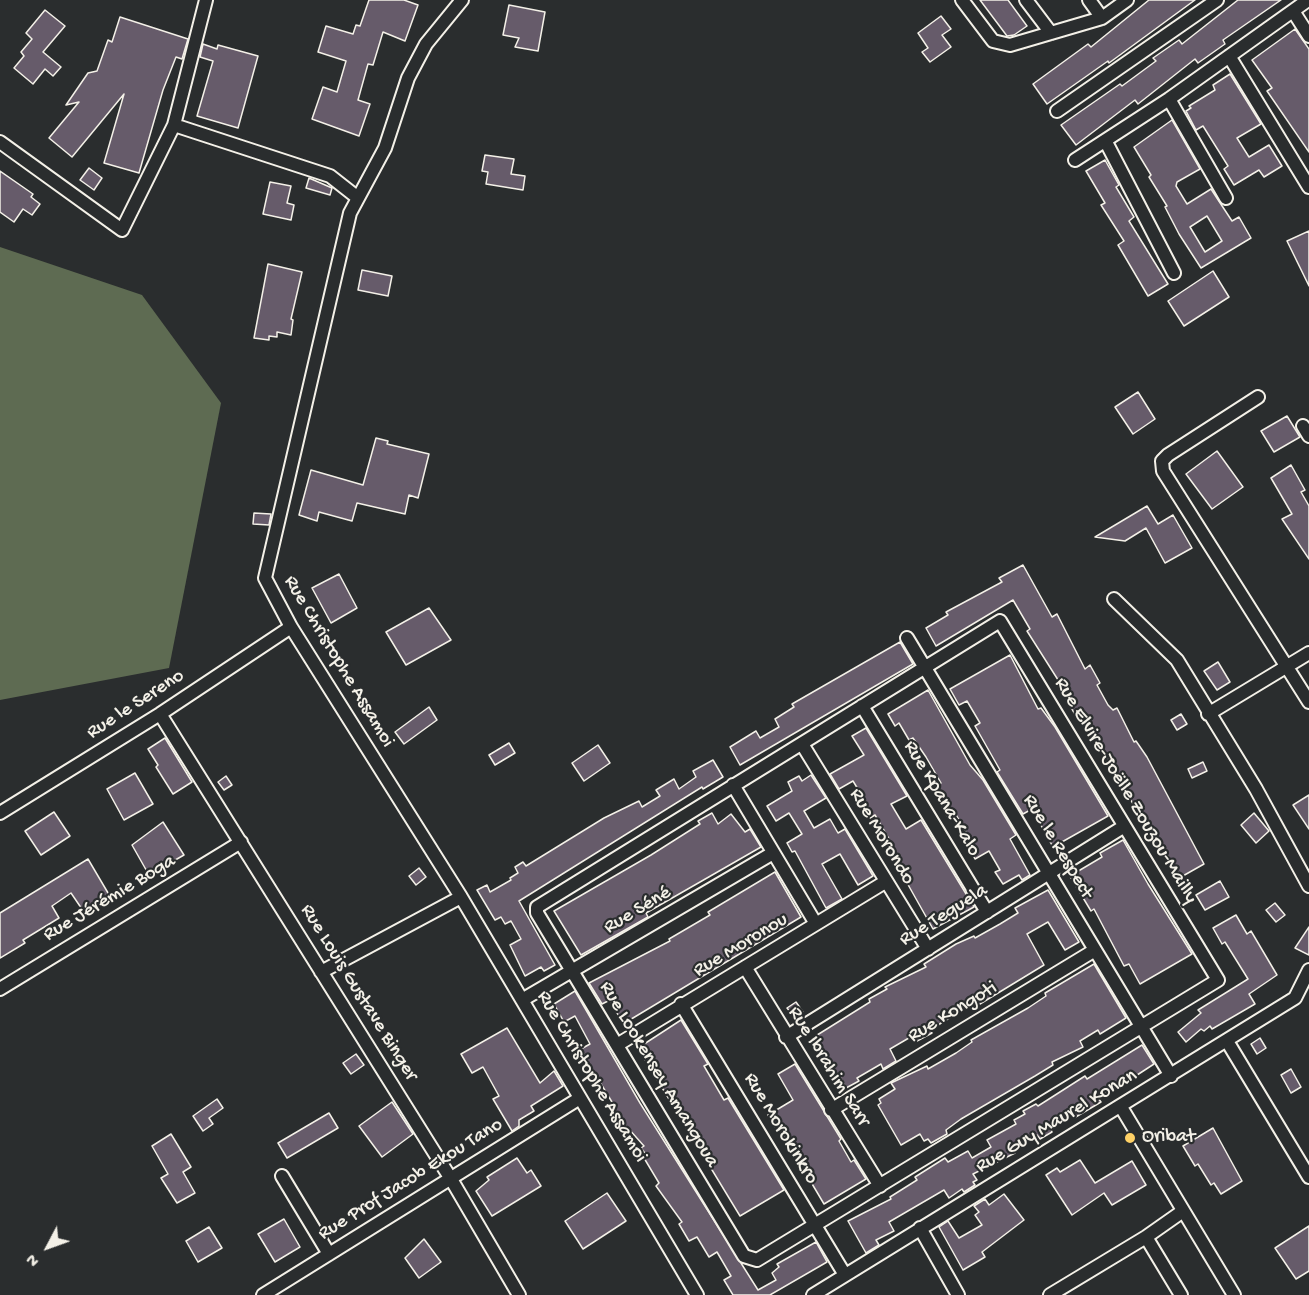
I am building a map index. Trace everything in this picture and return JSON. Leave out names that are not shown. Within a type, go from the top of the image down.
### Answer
[{"type":"street","points":[[0,142],[122,230],[174,125],[206,0]]},
{"type":"street","name":"Rue Christophe Assamoi","points":[[462,0],[426,44],[408,78],[385,148],[350,213],[265,578],[291,627],[461,897],[697,1295]]},
{"type":"street","points":[[962,0],[993,42],[1001,45],[1102,18],[1127,0]]},
{"type":"street","points":[[1026,0],[1051,33]]},
{"type":"street","points":[[1089,0],[1102,18]]},
{"type":"street","points":[[1057,111],[1217,0]]},
{"type":"street","points":[[1075,160],[1169,99],[1308,0]]},
{"type":"street","points":[[1293,11],[1309,36]]},
{"type":"street","points":[[1229,56],[1309,187]]},
{"type":"street","points":[[1169,99],[1226,198]]},
{"type":"street","points":[[174,125],[330,176],[358,198]]},
{"type":"street","points":[[1106,142],[1174,273]]},
{"type":"street","points":[[1258,397],[1168,455],[1162,461],[1163,471],[1309,702]]},
{"type":"street","points":[[1114,599],[1177,660],[1256,789],[1309,886]]},
{"type":"street","name":"Rue Elvire-Joëlle Zouzou-Mailly","points":[[924,668],[1000,621],[1218,980],[1142,1028]]},
{"type":"street","name":"Rue le Sereno","points":[[0,813],[160,714],[291,627]]},
{"type":"street","name":"Rue le Respect","points":[[907,638],[1171,1076]]},
{"type":"street","points":[[1208,714],[1309,653]]},
{"type":"street","name":"Rue Lookensey Amangoua","points":[[924,668],[537,907],[537,913],[744,1256],[757,1260],[1142,1028]]},
{"type":"street","name":"Rue Kpana-Kalo","points":[[862,706],[987,912]]},
{"type":"street","name":"Rue Louis Gustave Binger","points":[[160,714],[451,1179],[519,1295]]},
{"type":"street","name":"Rue Morondo","points":[[802,744],[928,949]]},
{"type":"street","points":[[733,785],[816,924]]},
{"type":"street","name":"Rue Teguela","points":[[786,1037],[1123,827]]},
{"type":"street","name":"Rue Jérémie Boga","points":[[0,989],[241,842]]},
{"type":"street","name":"Rue Séné","points":[[522,1000],[773,853]]},
{"type":"street","name":"Rue Moronou","points":[[617,1045],[885,882]]},
{"type":"street","points":[[321,972],[461,897]]},
{"type":"street","name":"Rue Kongoti","points":[[831,1110],[1095,950]]},
{"type":"street","name":"Rue Ibrahim Sarr","points":[[745,967],[786,1037],[880,1186]]},
{"type":"street","name":"Rue Guy Maurel Konan","points":[[813,1295],[1295,998],[1309,970]]},
{"type":"street","name":"Rue Morokinkro","points":[[681,1004],[845,1275]]},
{"type":"street","points":[[1227,1041],[1309,1177]]},
{"type":"street","name":"Rue Prof Jacob Ekou Tano","points":[[263,1295],[580,1098]]},
{"type":"street","points":[[1121,1107],[1234,1295]]},
{"type":"street","points":[[282,1176],[329,1254]]},
{"type":"street","points":[[1050,1295],[1146,1237],[1182,1211]]},
{"type":"street","points":[[920,1228],[958,1295]]},
{"type":"street","points":[[1146,1237],[1181,1295]]},
{"type":"green space","points":[[0,247],[142,295],[221,403],[169,668],[0,700]]},
{"type":"building","points":[[369,0],[404,0],[418,5],[405,41],[383,32],[373,65],[368,64],[358,100],[370,104],[359,136],[312,119],[323,87],[337,92],[346,61],[318,52],[326,26],[353,34],[356,25],[360,26]]},
{"type":"building","points":[[980,0],[1008,0],[1027,26],[1014,35],[1007,36]]},
{"type":"building","points":[[1149,0],[1195,0],[1109,63],[1108,61],[1047,104],[1033,84],[1088,44],[1091,47]]},
{"type":"building","points":[[1238,0],[1281,0],[1223,40],[1225,44],[1198,63],[1195,59],[1138,104],[1135,100],[1076,145],[1061,125],[1120,84],[1122,86],[1156,61],[1153,58],[1179,40],[1182,44]]},
{"type":"building","points":[[509,5],[545,12],[538,51],[515,47],[519,38],[503,35]]},
{"type":"building","points":[[45,10],[65,26],[43,52],[61,67],[53,76],[45,69],[33,84],[14,68],[24,56],[21,52],[32,39],[26,33]]},
{"type":"building","points":[[941,16],[951,29],[942,35],[951,47],[930,62],[922,52],[928,48],[918,33]]},
{"type":"building","points":[[120,17],[188,39],[182,59],[176,57],[163,90],[139,173],[104,163],[124,94],[72,157],[49,138],[79,102],[66,105],[88,73],[97,71],[108,40],[112,42]]},
{"type":"building","points":[[1295,29],[1309,49],[1309,152],[1267,91],[1272,88],[1252,60]]},
{"type":"building","points":[[203,44],[217,49],[218,45],[258,56],[238,128],[197,116],[213,61],[200,57]]},
{"type":"building","points":[[1230,74],[1261,124],[1237,138],[1249,157],[1269,145],[1282,166],[1264,177],[1259,170],[1234,185],[1224,169],[1228,166],[1203,126],[1196,130],[1186,111],[1191,108],[1189,106],[1215,90],[1213,85]]},
{"type":"building","points":[[1172,120],[1200,169],[1177,182],[1176,186],[1187,204],[1211,189],[1232,221],[1239,217],[1251,238],[1201,268],[1179,234],[1165,207],[1167,206],[1149,177],[1151,175],[1134,147]],"holes":[[[1207,216],[1222,241],[1205,252],[1190,227]]]},
{"type":"building","points":[[485,155],[514,159],[511,174],[525,176],[523,190],[486,184],[488,172],[482,171]]},
{"type":"building","points":[[1105,160],[1119,185],[1116,187],[1134,217],[1129,221],[1168,284],[1148,296],[1118,245],[1124,241],[1101,205],[1105,203],[1086,171]]},
{"type":"building","points":[[89,168],[102,178],[94,190],[80,180]]},
{"type":"building","points":[[0,171],[33,194],[31,197],[40,204],[32,215],[23,209],[14,222],[0,212]]},
{"type":"building","points":[[309,178],[332,188],[330,195],[306,188]]},
{"type":"building","points":[[270,182],[291,186],[287,203],[294,205],[291,220],[263,214]]},
{"type":"building","points":[[1309,231],[1309,286],[1287,241]]},
{"type":"building","points":[[268,264],[302,272],[291,319],[293,320],[291,335],[277,332],[277,337],[269,336],[269,340],[254,338]]},
{"type":"building","points":[[362,270],[392,276],[388,296],[358,290]]},
{"type":"building","points":[[1213,271],[1229,297],[1184,326],[1168,301]]},
{"type":"building","points":[[1138,392],[1155,419],[1133,434],[1115,407]]},
{"type":"building","points":[[1287,416],[1300,437],[1274,452],[1261,431]]},
{"type":"building","points":[[376,438],[388,441],[387,444],[429,454],[418,498],[409,495],[405,514],[357,503],[352,521],[319,512],[317,521],[299,515],[311,470],[363,485]]},
{"type":"building","points":[[1217,451],[1243,487],[1212,509],[1186,474]]},
{"type":"building","points":[[1291,465],[1305,490],[1301,492],[1309,506],[1309,559],[1282,519],[1292,514],[1271,478]]},
{"type":"building","points":[[1147,506],[1158,524],[1173,515],[1192,548],[1165,563],[1146,528],[1125,541],[1095,537]]},
{"type":"building","points":[[254,513],[271,514],[269,525],[253,524]]},
{"type":"building","points":[[1023,565],[1052,617],[1057,614],[1085,669],[1090,665],[1100,683],[1097,685],[1108,705],[1113,710],[1117,708],[1134,742],[1136,741],[1147,757],[1204,864],[1181,877],[1155,835],[1153,837],[1145,823],[1147,822],[1135,802],[1133,804],[1102,748],[1078,720],[1058,684],[1060,683],[1027,631],[1030,629],[1013,600],[936,646],[926,628],[948,615],[946,612],[1002,582],[999,578]]},
{"type":"building","points":[[339,574],[357,608],[331,623],[312,588]]},
{"type":"building","points":[[429,608],[451,640],[406,665],[386,632]]},
{"type":"building","points":[[900,642],[913,664],[740,765],[730,747],[756,731],[760,738],[779,727],[775,719],[794,707],[792,704]]},
{"type":"building","points":[[1010,655],[1038,709],[1041,708],[1055,727],[1108,816],[1053,847],[1032,809],[1023,814],[997,772],[1000,770],[975,726],[980,723],[967,701],[959,705],[950,689]]},
{"type":"building","points":[[1218,662],[1230,682],[1217,690],[1204,671]]},
{"type":"building","points":[[928,690],[970,765],[983,780],[1016,835],[1010,839],[1030,875],[1022,880],[1019,875],[1003,884],[995,872],[1000,870],[989,851],[975,859],[965,841],[970,838],[956,815],[949,819],[942,807],[945,805],[935,786],[941,783],[926,757],[913,738],[909,740],[899,723],[895,726],[888,714]]},
{"type":"building","points":[[429,707],[437,720],[404,744],[395,732]]},
{"type":"building","points":[[1181,714],[1187,724],[1177,730],[1171,720]]},
{"type":"building","points":[[866,728],[907,796],[891,804],[906,829],[921,820],[974,907],[933,929],[884,842],[889,839],[875,815],[870,818],[864,806],[867,804],[853,781],[839,789],[830,774],[864,755],[852,736]]},
{"type":"building","points":[[165,738],[192,782],[173,794],[148,749]]},
{"type":"building","points":[[509,743],[515,753],[495,765],[489,755]]},
{"type":"building","points":[[598,745],[610,763],[584,781],[572,763]]},
{"type":"building","points":[[713,760],[723,777],[703,789],[702,787],[519,901],[555,965],[544,971],[541,967],[525,976],[510,945],[521,939],[511,921],[505,924],[501,917],[495,920],[477,890],[487,885],[490,892],[511,880],[510,878],[518,873],[515,867],[523,862],[526,866],[604,818],[639,801],[642,807],[660,796],[656,790],[674,779],[679,789],[696,777],[693,771]]},
{"type":"building","points":[[1203,762],[1207,771],[1192,778],[1188,769]]},
{"type":"building","points":[[135,773],[153,804],[124,820],[107,789]]},
{"type":"building","points":[[811,775],[826,798],[804,811],[814,828],[830,819],[838,833],[845,829],[873,876],[858,885],[840,854],[822,864],[842,899],[826,908],[795,851],[792,852],[787,843],[802,834],[789,813],[776,821],[767,806],[792,791],[788,782],[799,776],[802,781]]},
{"type":"building","points":[[226,776],[232,785],[224,790],[218,782]]},
{"type":"building","points":[[1309,795],[1309,829],[1293,805]]},
{"type":"building","points":[[54,812],[70,836],[41,855],[25,831]]},
{"type":"building","points":[[712,813],[718,824],[731,814],[745,832],[750,829],[761,847],[646,913],[648,917],[581,955],[554,911],[651,855],[700,824],[698,821]]},
{"type":"building","points":[[1254,813],[1269,831],[1256,843],[1241,825]]},
{"type":"building","points":[[163,822],[184,855],[149,875],[132,845]]},
{"type":"building","points":[[1123,840],[1192,954],[1140,984],[1129,964],[1124,966],[1094,909],[1091,911],[1070,876],[1102,857],[1100,853]]},
{"type":"building","points":[[88,859],[111,898],[86,915],[71,893],[52,906],[59,918],[23,940],[25,943],[0,958],[0,913]]},
{"type":"building","points":[[419,868],[426,877],[416,885],[409,876]]},
{"type":"building","points":[[775,872],[801,917],[623,1024],[610,1000],[602,1004],[589,983],[670,941],[669,939],[710,915],[708,912]]},
{"type":"building","points":[[1220,881],[1229,897],[1205,910],[1196,895]]},
{"type":"building","points":[[1048,890],[1079,942],[1065,950],[1048,922],[1027,934],[1044,965],[975,1007],[971,1002],[949,1014],[951,1017],[930,1030],[932,1033],[917,1041],[914,1035],[890,1049],[896,1061],[883,1069],[881,1064],[857,1078],[859,1081],[846,1088],[841,1078],[838,1080],[814,1043],[817,1041],[814,1037],[870,1002],[869,999],[887,989],[885,987],[926,967],[924,964],[956,944],[974,936],[975,938],[1000,924],[1018,913],[1015,908]]},
{"type":"building","points":[[1275,903],[1285,915],[1276,922],[1266,910]]},
{"type":"building","points":[[1236,915],[1247,934],[1251,931],[1277,975],[1249,994],[1255,1004],[1212,1029],[1210,1026],[1204,1031],[1201,1029],[1186,1042],[1178,1032],[1201,1013],[1198,1010],[1248,979],[1225,942],[1222,944],[1213,928]]},
{"type":"building","points":[[1309,927],[1309,955],[1295,948]]},
{"type":"building","points":[[1094,964],[1126,1018],[1100,1034],[1098,1030],[1080,1041],[1083,1047],[1052,1062],[1053,1065],[961,1119],[946,1130],[947,1134],[931,1143],[928,1139],[924,1141],[920,1134],[901,1145],[878,1105],[881,1103],[879,1099],[895,1089],[891,1083],[927,1066],[928,1069],[956,1053],[972,1042],[971,1040],[1028,1008],[1046,996],[1045,993]]},
{"type":"building","points":[[575,991],[640,1103],[758,1290],[776,1280],[772,1273],[779,1267],[777,1264],[816,1242],[827,1262],[770,1295],[733,1295],[724,1280],[731,1276],[717,1252],[709,1257],[697,1237],[689,1241],[679,1224],[682,1222],[656,1186],[659,1183],[644,1158],[647,1156],[641,1148],[644,1146],[611,1109],[615,1107],[598,1079],[595,1081],[585,1063],[588,1061],[581,1049],[590,1044],[575,1016],[564,1022],[554,1004]]},
{"type":"building","points":[[796,1002],[803,1012],[795,1018],[787,1008]]},
{"type":"building","points":[[681,1020],[708,1064],[704,1066],[724,1100],[728,1098],[784,1190],[740,1216],[638,1048]]},
{"type":"building","points":[[507,1028],[540,1083],[554,1071],[563,1086],[531,1106],[534,1111],[519,1120],[519,1126],[512,1131],[493,1099],[499,1096],[483,1067],[472,1073],[461,1054]]},
{"type":"building","points":[[1260,1038],[1266,1048],[1257,1054],[1251,1044]]},
{"type":"building","points":[[1142,1045],[1154,1064],[1131,1079],[1129,1077],[1098,1098],[1101,1102],[1074,1118],[1072,1114],[1050,1127],[1052,1132],[1040,1139],[1037,1135],[1013,1150],[1015,1153],[973,1174],[977,1180],[973,1182],[975,1185],[964,1192],[962,1189],[949,1198],[944,1190],[889,1222],[894,1231],[876,1240],[879,1245],[866,1253],[848,1221],[891,1199],[890,1197],[917,1180],[915,1177],[945,1158],[948,1162],[968,1151],[972,1158],[991,1147],[987,1140],[1016,1124],[1014,1120],[1025,1114],[1023,1111],[1036,1104],[1038,1106],[1085,1076],[1087,1079]]},
{"type":"building","points":[[356,1054],[364,1065],[351,1074],[343,1063]]},
{"type":"building","points":[[795,1064],[841,1139],[839,1141],[851,1162],[854,1160],[866,1179],[824,1204],[779,1128],[777,1130],[768,1115],[793,1100],[778,1074]]},
{"type":"building","points":[[1291,1069],[1301,1087],[1291,1093],[1281,1075]]},
{"type":"building","points":[[217,1099],[223,1108],[209,1118],[213,1124],[203,1131],[193,1116]]},
{"type":"building","points":[[392,1102],[413,1134],[382,1157],[359,1126]]},
{"type":"building","points":[[329,1113],[338,1128],[287,1158],[278,1143]]},
{"type":"building","points":[[1213,1128],[1242,1181],[1221,1194],[1214,1183],[1211,1185],[1198,1164],[1195,1166],[1183,1146]]},
{"type":"building","points":[[171,1134],[191,1167],[183,1172],[195,1193],[177,1203],[161,1178],[168,1174],[152,1146]]},
{"type":"building","points":[[517,1158],[527,1173],[531,1170],[541,1186],[492,1216],[476,1191],[489,1180],[487,1177]]},
{"type":"building","points":[[1080,1160],[1095,1183],[1132,1161],[1146,1185],[1112,1205],[1104,1193],[1072,1215],[1046,1175],[1057,1168],[1060,1172]]},
{"type":"building","points":[[607,1193],[626,1221],[583,1249],[565,1221]]},
{"type":"building","points":[[1004,1194],[1024,1220],[982,1252],[985,1257],[963,1270],[939,1227],[948,1221],[959,1238],[982,1225],[975,1215],[979,1212],[974,1206],[985,1199],[989,1205]]},
{"type":"building","points":[[284,1219],[300,1247],[275,1262],[258,1234]]},
{"type":"building","points":[[1309,1226],[1309,1271],[1296,1279],[1275,1248]]},
{"type":"building","points":[[209,1227],[222,1248],[198,1262],[186,1241]]},
{"type":"building","points":[[424,1239],[441,1262],[419,1278],[405,1258]]},
{"type":"place","name":"Oribat","points":[[1130,1138]]}]
